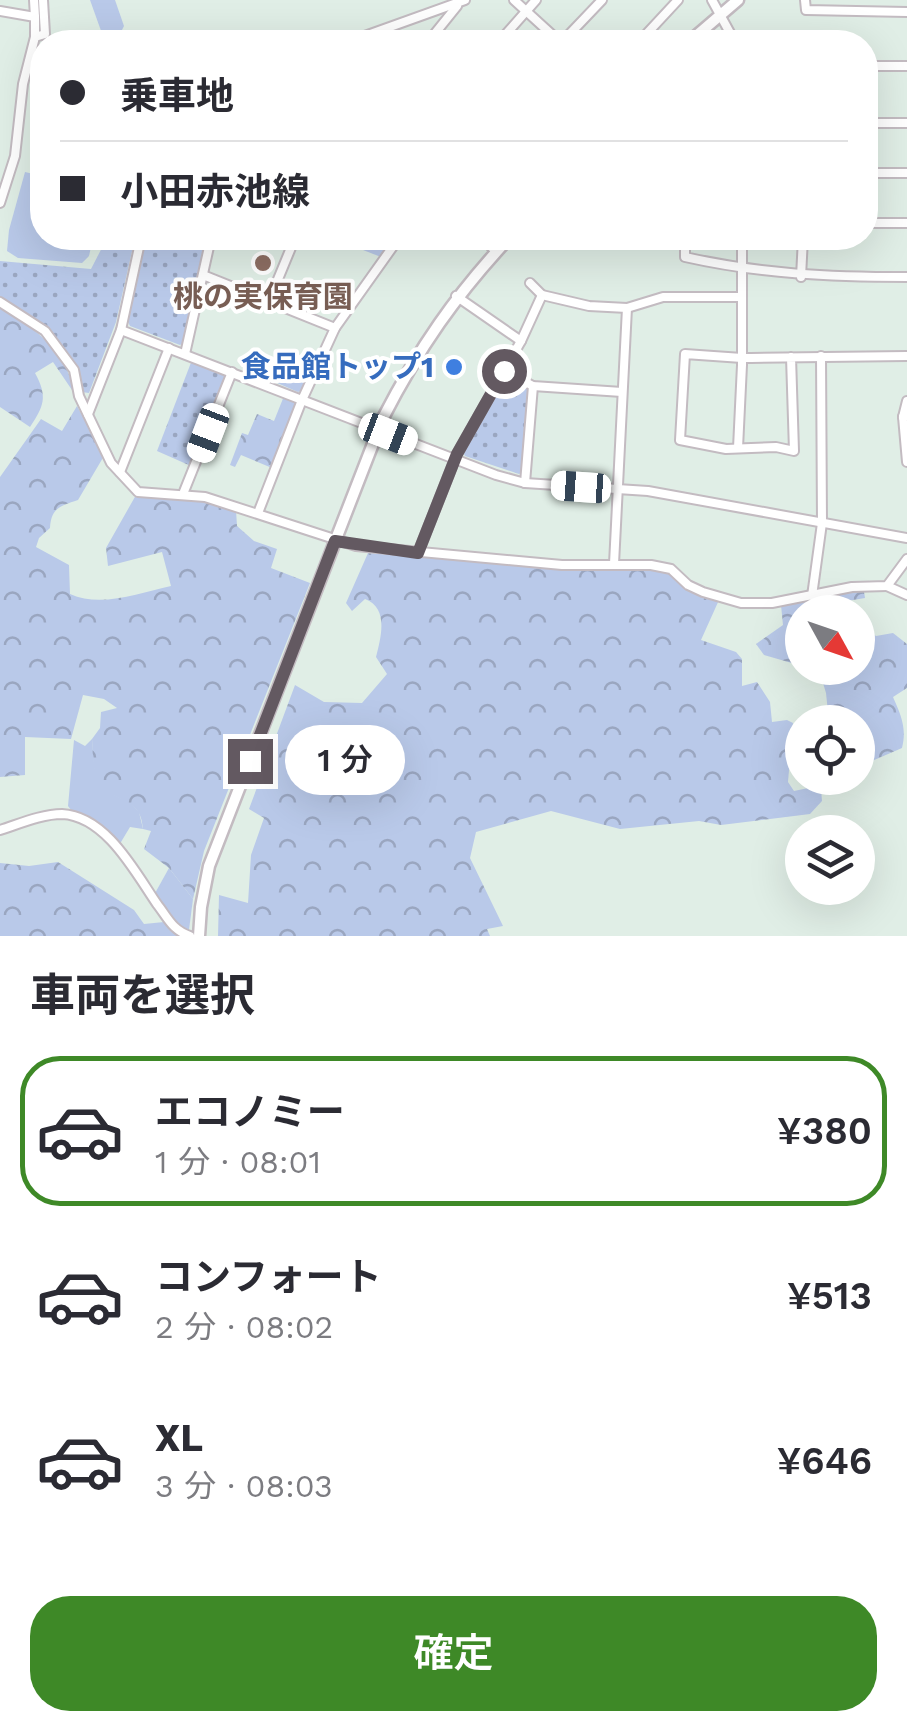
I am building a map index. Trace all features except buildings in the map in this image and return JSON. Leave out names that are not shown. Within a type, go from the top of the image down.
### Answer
[{"type":"street","points":[[34,0],[36,30]]},
{"type":"street","points":[[44,0],[45,30]]},
{"type":"street","points":[[514,0],[547,30]]},
{"type":"street","points":[[509,30],[536,0]]},
{"type":"street","points":[[573,30],[602,0]]},
{"type":"street","points":[[650,30],[678,0]]},
{"type":"street","points":[[712,0],[729,30]]},
{"type":"street","points":[[702,30],[738,0]]},
{"type":"street","points":[[805,0],[806,10],[907,12]]},
{"type":"street","points":[[382,30],[463,1]]},
{"type":"street","points":[[438,30],[463,1]]},
{"type":"street","points":[[0,12],[35,18]]},
{"type":"street","points":[[0,203],[15,156],[23,84],[30,59]]},
{"type":"street","points":[[878,66],[907,66]]},
{"type":"street","points":[[878,123],[907,123]]},
{"type":"street","points":[[878,173],[907,173]]},
{"type":"street","points":[[878,223],[907,223]]},
{"type":"street","points":[[87,416],[121,330],[139,250]]},
{"type":"street","points":[[186,354],[208,250]]},
{"type":"street","points":[[269,301],[290,250]]},
{"type":"street","points":[[258,513],[334,328],[390,250]]},
{"type":"street","points":[[685,250],[685,257],[741,270],[801,276],[907,277]]},
{"type":"street","points":[[738,448],[742,250]]},
{"type":"street","points":[[801,276],[802,250]]},
{"type":"street","points":[[199,936],[209,866],[379,430],[415,356],[456,296],[496,251]]},
{"type":"street","points":[[203,275],[334,328]]},
{"type":"street","points":[[530,283],[542,295],[589,306],[627,308],[664,297],[741,297]]},
{"type":"street","points":[[418,553],[455,460],[542,295]]},
{"type":"street","points":[[456,296],[521,341]]},
{"type":"street","points":[[0,302],[44,330],[74,370],[78,396],[111,463],[138,492],[204,497],[335,541],[418,553],[670,570],[688,585],[742,603],[785,601]]},
{"type":"street","points":[[614,564],[627,308]]},
{"type":"street","points":[[121,330],[455,460],[525,483],[648,491],[907,538]]},
{"type":"street","points":[[120,472],[169,348]]},
{"type":"street","points":[[791,357],[794,451],[776,447],[726,449],[680,440],[684,354],[742,358],[821,356],[907,356]]},
{"type":"street","points":[[812,595],[822,523],[821,356]]},
{"type":"street","points":[[504,371],[533,386],[622,392]]},
{"type":"street","points":[[183,494],[232,372]]},
{"type":"street","points":[[525,483],[533,386]]},
{"type":"street","points":[[907,401],[907,462]]},
{"type":"street","points":[[887,586],[907,559]]},
{"type":"street","points":[[816,595],[852,587],[887,586],[907,595]]},
{"type":"street","points":[[0,830],[56,814],[90,824],[122,854],[174,928],[190,936]]},
{"type":"green space","points":[[90,0],[115,0],[124,26],[122,30],[101,30]]},
{"type":"green space","points":[[25,172],[30,173],[30,250],[90,250],[89,256],[82,263],[18,258],[7,251]]},
{"type":"green space","points":[[101,250],[132,250],[116,322],[89,393],[82,392],[71,359],[53,335],[0,298],[0,261],[91,269]]},
{"type":"green space","points":[[143,250],[205,250],[185,342],[180,345],[128,322]]},
{"type":"green space","points":[[363,250],[386,250],[381,257]]},
{"type":"green space","points":[[0,307],[48,342],[64,365],[74,393],[53,362],[35,373],[43,401],[30,427],[0,407]]},
{"type":"green space","points":[[192,360],[222,372],[226,379],[191,466],[157,451]]},
{"type":"green space","points":[[281,366],[309,377],[303,390],[298,392],[275,382]]},
{"type":"green space","points":[[503,378],[529,390],[523,472],[519,474],[463,452]]},
{"type":"green space","points":[[284,396],[296,406],[272,468],[241,455],[235,467],[230,465],[242,433],[248,435],[257,414],[274,421]]},
{"type":"green space","points":[[77,406],[104,456],[78,500],[55,512],[50,528],[36,547],[69,565],[70,594],[107,599],[171,586],[162,552],[108,566],[106,548],[136,495],[204,500],[236,510],[237,526],[254,541],[277,549],[271,568],[310,583],[204,851],[193,899],[169,868],[144,849],[151,831],[143,829],[136,809],[108,793],[97,779],[92,739],[100,728],[101,712],[117,708],[104,699],[83,695],[71,739],[25,737],[25,775],[0,777],[0,477],[41,419],[62,431]]},
{"type":"green space","points":[[368,553],[669,573],[687,588],[719,600],[701,640],[736,652],[742,659],[742,686],[757,682],[770,702],[772,722],[785,720],[785,795],[822,795],[822,801],[810,814],[721,825],[699,821],[620,829],[551,811],[476,832],[470,858],[503,926],[487,929],[490,936],[218,936],[219,895],[248,903],[251,855],[264,818],[249,809],[295,685],[324,702],[362,703],[387,674],[376,657],[381,624],[378,609],[365,599],[352,611],[346,603]]},
{"type":"green space","points":[[853,590],[864,595],[829,595]]},
{"type":"green space","points":[[785,604],[785,661],[764,655],[756,644],[783,625],[781,605]]},
{"type":"green space","points":[[893,633],[907,644],[907,688],[893,697],[901,716],[902,748],[875,760],[875,705],[827,705],[824,685],[875,685],[875,635]]},
{"type":"green space","points":[[92,739],[95,771],[102,786],[129,801],[139,812],[143,829],[130,827],[118,847],[68,806],[74,740],[85,746]]},
{"type":"green space","points":[[58,862],[134,910],[144,924],[164,922],[179,936],[0,936],[0,863],[29,866]]},
{"type":"green space","points":[[169,868],[193,899],[189,930],[177,925],[154,895]]},
{"type":"place","name":"桃の実保育園","points":[[263,263]]},
{"type":"place","name":"食品館トップ1","points":[[454,367]]},
{"type":"route","points":[[250,761],[335,541],[418,553],[457,454],[504,371]]}]
